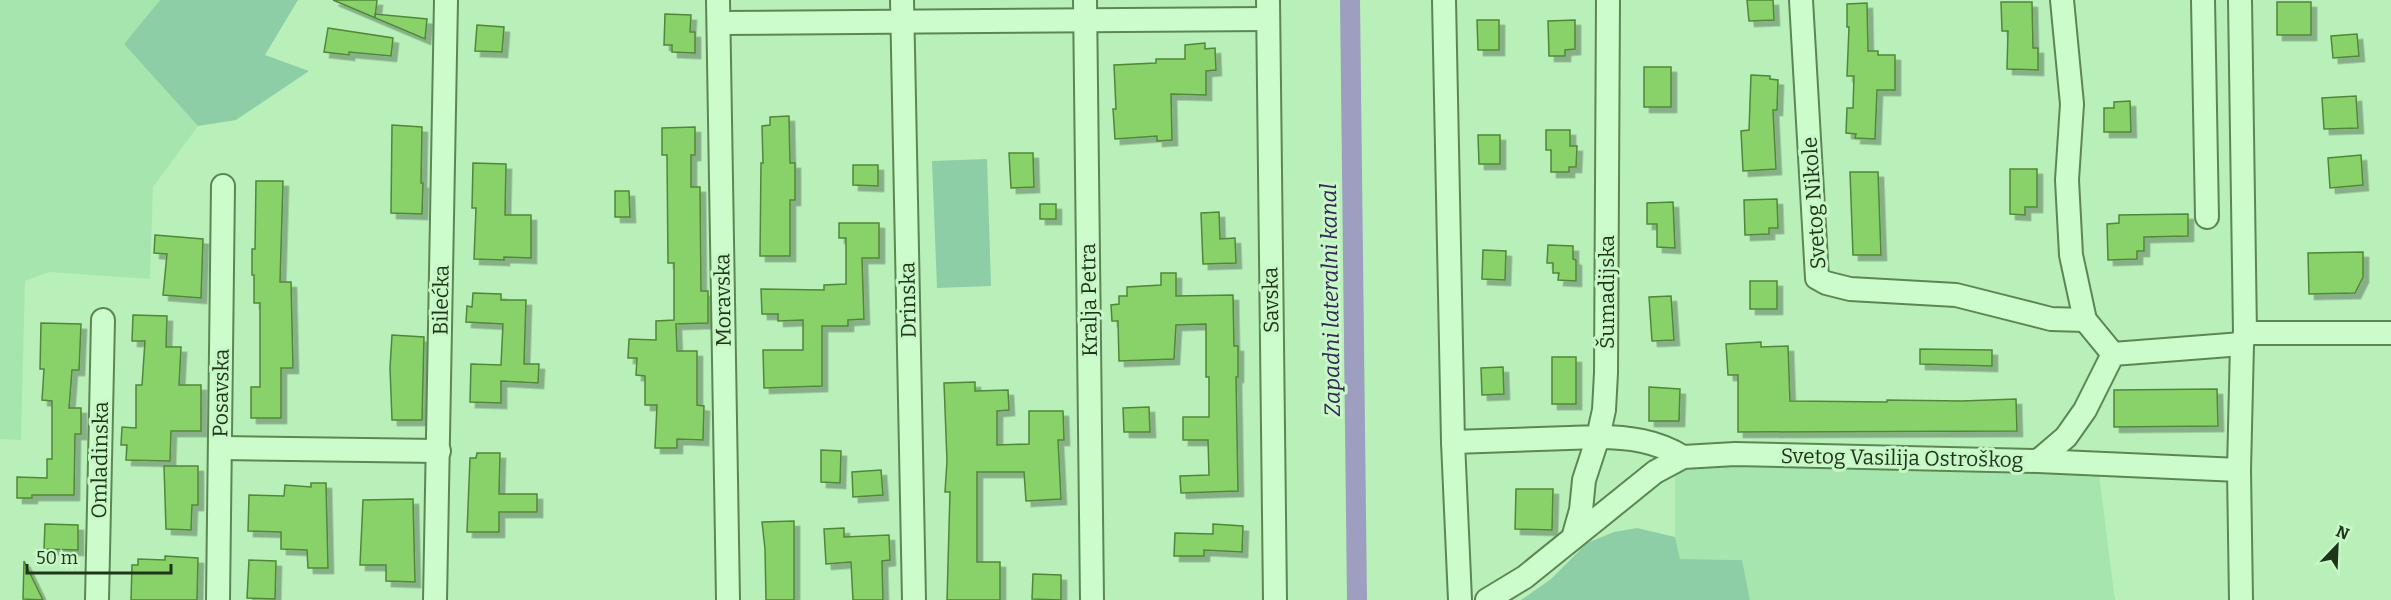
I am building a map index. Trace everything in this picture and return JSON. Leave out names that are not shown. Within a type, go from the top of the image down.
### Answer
[{"type":"street","name":"Bilećka","points":[[435,600],[446,0]]},
{"type":"street","name":"Moravska","points":[[718,0],[728,600]]},
{"type":"street","points":[[1444,0],[1453,442],[1460,600]]},
{"type":"street","name":"Šumadijska","points":[[1573,538],[1581,510],[1584,480],[1604,410],[1608,0]]},
{"type":"street","name":"Svetog Nikole","points":[[1802,0],[1816,278],[1850,289],[1956,295],[2051,319],[2085,320]]},
{"type":"street","points":[[2062,0],[2072,104],[2067,180],[2071,255],[2085,320],[2113,354],[2244,339],[2391,333]]},
{"type":"street","points":[[2203,0],[2207,217]]},
{"type":"street","points":[[2240,0],[2244,339],[2239,470],[2241,600]]},
{"type":"street","name":"Kralja Petra","points":[[1085,10],[1092,600]]},
{"type":"street","points":[[719,23],[902,11],[1268,10]]},
{"type":"street","name":"Savska","points":[[1268,10],[1275,600]]},
{"type":"street","name":"Drinska","points":[[902,11],[915,600]]},
{"type":"street","name":"Posavska","points":[[218,600],[223,186]]},
{"type":"street","name":"Omladinska","points":[[97,600],[103,320]]},
{"type":"street","name":"Svetog Vasilija Ostroškog","points":[[1683,457],[1735,454],[2038,460],[2066,437],[2085,410],[2113,354]]},
{"type":"street","points":[[1453,442],[1622,437],[1664,445],[1683,457],[1655,472],[1525,577],[1487,600]]},
{"type":"street","points":[[221,448],[439,451]]},
{"type":"street","points":[[2038,460],[2239,470]]},
{"type":"green space","points":[[0,0],[160,0],[124,44],[198,126],[153,187],[150,279],[49,272],[25,281],[21,440],[0,439]]},
{"type":"green space","points":[[160,0],[298,0],[265,55],[309,71],[236,120],[198,126],[124,44]]},
{"type":"green space","points":[[987,159],[991,286],[937,288],[932,161]]},
{"type":"green space","points":[[1713,465],[2099,474],[2115,600],[1750,600],[1742,560],[1680,559],[1675,537],[1675,472]]},
{"type":"green space","points":[[1637,528],[1675,537],[1680,559],[1742,560],[1750,600],[1521,600],[1551,579],[1587,543],[1614,532]]},
{"type":"building","points":[[333,0],[377,0],[375,14],[427,19],[425,39],[375,18]]},
{"type":"building","points":[[1747,0],[1773,0],[1774,20],[1749,21]]},
{"type":"building","points":[[2001,2],[2032,2],[2033,48],[2038,48],[2038,70],[2007,69],[2008,31],[2002,31]]},
{"type":"building","points":[[2277,2],[2311,2],[2311,35],[2277,35]]},
{"type":"building","points":[[1867,3],[1868,51],[1878,51],[1878,55],[1895,55],[1895,90],[1877,90],[1875,139],[1855,138],[1856,134],[1846,133],[1847,108],[1853,108],[1854,76],[1847,76],[1849,27],[1847,27],[1847,4]]},
{"type":"building","points":[[665,14],[691,15],[690,32],[695,32],[695,53],[672,52],[672,45],[664,45]]},
{"type":"building","points":[[1477,20],[1499,20],[1499,50],[1478,50]]},
{"type":"building","points":[[1575,20],[1575,49],[1565,50],[1565,56],[1549,56],[1548,21]]},
{"type":"building","points":[[477,25],[504,27],[502,52],[475,51]]},
{"type":"building","points":[[328,28],[393,38],[391,56],[324,52]]},
{"type":"building","points":[[2357,34],[2359,56],[2333,58],[2331,36]]},
{"type":"building","points":[[1205,43],[1205,49],[1215,48],[1216,70],[1206,71],[1206,95],[1171,94],[1172,140],[1157,141],[1157,136],[1115,139],[1114,65],[1156,63],[1156,59],[1185,59],[1185,45]]},
{"type":"building","points":[[1644,67],[1671,67],[1671,107],[1644,107]]},
{"type":"building","points":[[1751,75],[1770,76],[1770,79],[1778,80],[1777,110],[1773,110],[1776,169],[1743,171],[1741,131],[1749,130]]},
{"type":"building","points":[[2356,96],[2358,128],[2324,129],[2322,98]]},
{"type":"building","points":[[2130,101],[2131,132],[2104,132],[2104,108],[2114,108],[2114,102]]},
{"type":"building","points":[[789,116],[790,163],[795,163],[795,200],[790,200],[790,256],[760,256],[762,126],[770,125],[770,117]]},
{"type":"building","points":[[392,125],[422,127],[422,214],[391,213]]},
{"type":"building","points":[[695,127],[695,155],[691,155],[691,187],[700,187],[701,291],[708,291],[708,323],[676,324],[677,351],[697,351],[697,405],[704,406],[703,440],[677,439],[677,448],[655,448],[657,405],[645,405],[645,376],[636,375],[637,358],[628,358],[629,339],[656,340],[656,321],[674,320],[674,263],[668,263],[667,155],[662,155],[662,128]]},
{"type":"building","points":[[1546,130],[1570,130],[1570,146],[1577,146],[1576,167],[1569,167],[1569,172],[1551,172],[1551,150],[1546,150]]},
{"type":"building","points":[[1478,135],[1500,135],[1500,164],[1479,164]]},
{"type":"building","points":[[1009,153],[1033,153],[1034,187],[1011,188]]},
{"type":"building","points":[[2361,155],[2363,185],[2330,188],[2328,158]]},
{"type":"building","points":[[473,163],[506,164],[505,215],[531,215],[531,258],[474,259],[476,208],[472,208]]},
{"type":"building","points":[[853,165],[878,165],[878,186],[853,185]]},
{"type":"building","points":[[2010,169],[2037,169],[2037,207],[2025,207],[2025,215],[2010,214]]},
{"type":"building","points":[[1850,172],[1878,172],[1881,255],[1853,255]]},
{"type":"building","points":[[256,181],[283,181],[280,282],[291,282],[293,368],[281,368],[281,418],[251,418],[251,387],[260,387],[260,303],[254,303],[254,275],[252,275],[252,249],[255,249]]},
{"type":"building","points":[[615,191],[629,191],[630,217],[615,217]]},
{"type":"building","points":[[1777,199],[1778,228],[1769,228],[1769,234],[1745,235],[1744,200]]},
{"type":"building","points":[[1673,202],[1675,248],[1657,247],[1657,224],[1647,224],[1647,203]]},
{"type":"building","points":[[1040,204],[1056,204],[1056,219],[1040,219]]},
{"type":"building","points":[[1219,212],[1220,239],[1235,238],[1236,263],[1203,264],[1201,213]]},
{"type":"building","points":[[2188,214],[2188,236],[2144,237],[2144,251],[2137,251],[2137,259],[2108,260],[2107,224],[2119,223],[2119,215]]},
{"type":"building","points":[[839,223],[879,223],[879,258],[862,258],[864,319],[848,320],[848,326],[822,326],[822,386],[764,388],[763,350],[803,350],[803,320],[778,321],[778,314],[762,314],[761,289],[824,290],[824,285],[846,284],[846,238],[839,238]]},
{"type":"building","points":[[155,235],[203,239],[201,298],[163,295],[167,254],[154,253]]},
{"type":"building","points":[[1548,245],[1573,246],[1576,281],[1558,280],[1559,273],[1553,273],[1553,263],[1547,263]]},
{"type":"building","points":[[1483,250],[1506,251],[1505,280],[1482,279]]},
{"type":"building","points":[[2363,252],[2363,277],[2355,293],[2309,294],[2308,253]]},
{"type":"building","points":[[1161,273],[1176,273],[1176,296],[1233,295],[1234,346],[1238,346],[1238,377],[1236,377],[1238,491],[1181,493],[1180,476],[1209,475],[1208,440],[1183,440],[1183,417],[1209,417],[1206,324],[1176,325],[1174,359],[1119,361],[1118,321],[1112,321],[1111,305],[1119,304],[1119,296],[1127,296],[1127,287],[1161,285]]},
{"type":"building","points":[[1750,281],[1777,281],[1777,309],[1750,309]]},
{"type":"building","points":[[473,293],[501,294],[501,300],[526,300],[524,364],[539,364],[538,383],[501,381],[501,403],[470,402],[471,364],[501,365],[503,324],[466,322],[467,306],[472,307]]},
{"type":"building","points":[[1671,296],[1674,340],[1652,341],[1649,297]]},
{"type":"building","points":[[133,315],[167,316],[166,347],[181,347],[179,385],[201,385],[201,431],[171,431],[170,461],[126,460],[127,445],[121,445],[122,427],[136,428],[136,385],[142,385],[145,341],[132,341]]},
{"type":"building","points":[[41,323],[81,324],[79,370],[72,370],[69,408],[81,408],[81,434],[75,434],[74,495],[32,495],[32,498],[17,498],[17,477],[47,478],[47,459],[52,459],[52,401],[42,400],[44,369],[40,369]]},
{"type":"building","points":[[392,335],[424,337],[422,420],[392,420],[390,368]]},
{"type":"building","points":[[1761,342],[1761,347],[1788,346],[1790,401],[1887,402],[1887,400],[2016,399],[2017,431],[1738,432],[1738,375],[1728,375],[1726,344]]},
{"type":"building","points":[[1920,349],[1992,350],[1992,366],[1920,364]]},
{"type":"building","points":[[1552,357],[1576,357],[1576,404],[1552,404]]},
{"type":"building","points":[[1503,367],[1504,394],[1482,395],[1481,368]]},
{"type":"building","points":[[975,382],[975,391],[1008,390],[1009,410],[997,411],[997,445],[1029,444],[1029,411],[1063,411],[1064,440],[1058,440],[1061,499],[1026,501],[1024,472],[977,472],[977,562],[1000,562],[1000,600],[947,600],[950,492],[945,492],[947,461],[944,383]]},
{"type":"building","points":[[1649,387],[1680,389],[1679,421],[1649,421]]},
{"type":"building","points":[[2217,389],[2218,426],[2114,427],[2114,390]]},
{"type":"building","points":[[1149,407],[1150,432],[1124,432],[1123,408]]},
{"type":"building","points":[[821,450],[841,451],[840,483],[821,482]]},
{"type":"building","points":[[477,453],[500,453],[499,494],[537,494],[537,512],[499,512],[499,532],[467,532],[470,458],[476,458]]},
{"type":"building","points":[[164,466],[198,466],[198,505],[192,505],[191,530],[166,529]]},
{"type":"building","points":[[881,470],[883,495],[853,497],[852,472]]},
{"type":"building","points":[[311,483],[326,483],[328,568],[308,568],[307,550],[281,549],[281,532],[248,531],[249,495],[284,496],[285,485],[311,487]]},
{"type":"building","points":[[1516,489],[1553,489],[1552,530],[1515,529]]},
{"type":"building","points":[[413,499],[415,582],[386,581],[386,565],[360,565],[363,500]]},
{"type":"building","points":[[794,521],[794,600],[766,600],[762,522]]},
{"type":"building","points":[[45,524],[78,525],[78,550],[44,549]]},
{"type":"building","points":[[1213,524],[1243,526],[1242,552],[1204,550],[1204,556],[1174,556],[1175,533],[1213,534]]},
{"type":"building","points":[[844,528],[844,537],[889,535],[890,560],[882,561],[883,600],[853,600],[851,562],[826,564],[824,529]]},
{"type":"building","points":[[165,556],[198,558],[197,600],[131,600],[132,565],[138,565],[138,559],[165,560]]},
{"type":"building","points":[[249,560],[276,561],[275,599],[247,598]]},
{"type":"building","points":[[24,561],[43,600],[23,599]]},
{"type":"building","points":[[1033,574],[1061,575],[1061,600],[1032,599]]},
{"type":"waterway","name":"Zapadni lateralni kanal","points":[[1350,0],[1357,600]]}]
